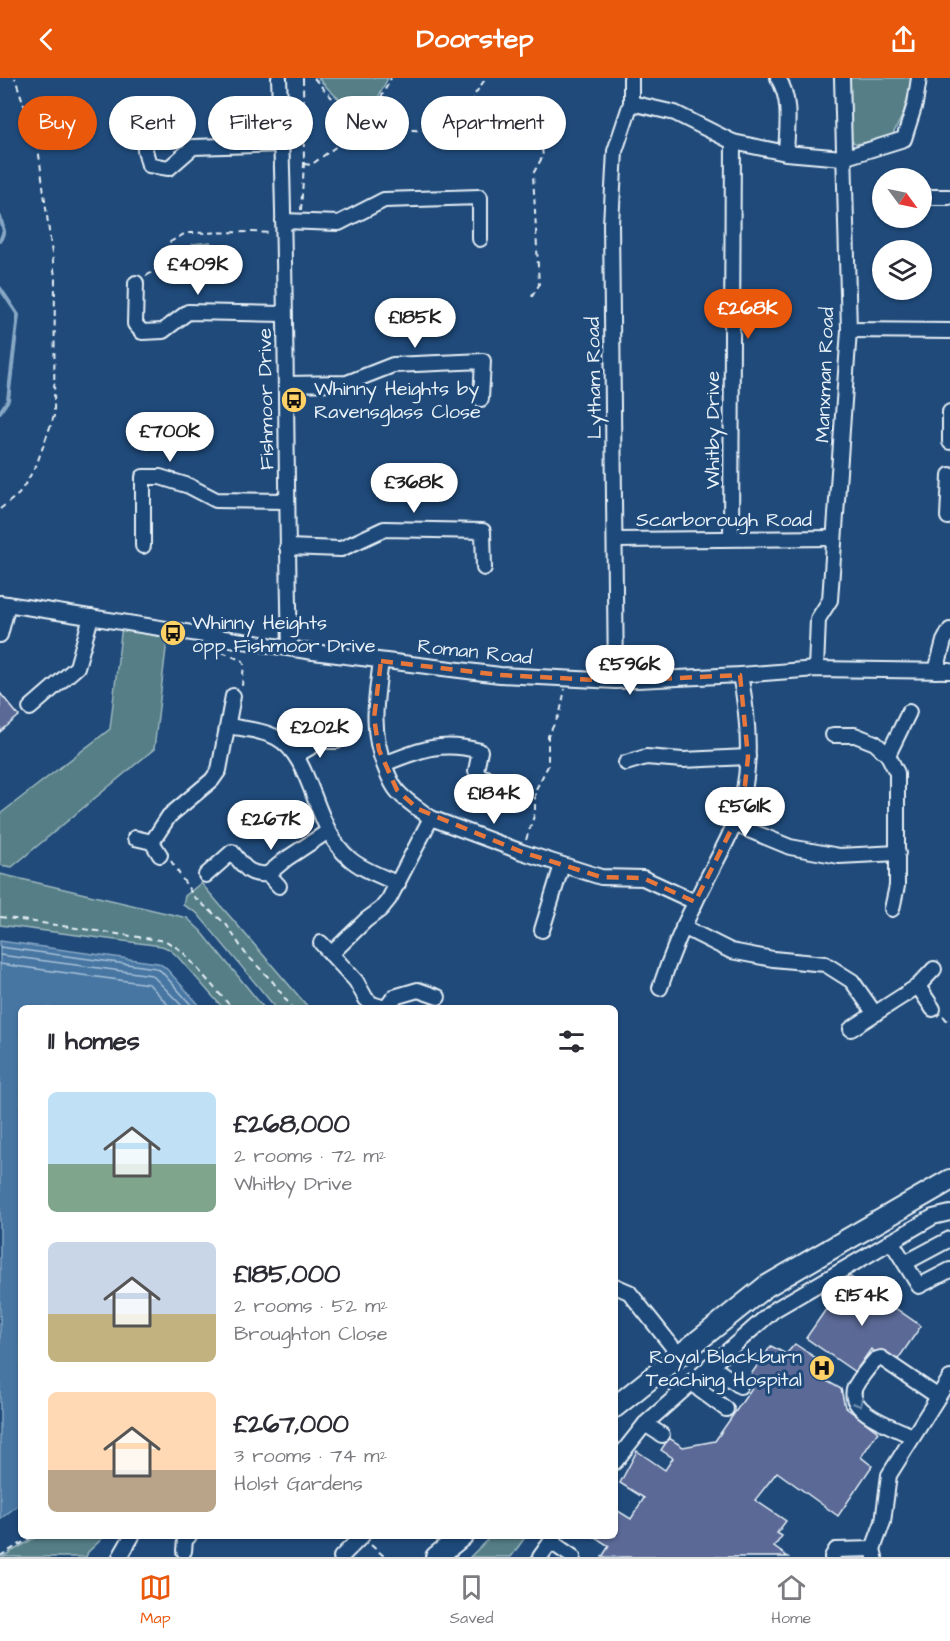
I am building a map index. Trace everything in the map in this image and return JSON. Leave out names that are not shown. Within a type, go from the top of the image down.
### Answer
[{"type":"highway","points":[[618,1405],[765,1287],[950,1180]]},
{"type":"highway","points":[[436,1557],[458,1539]]},
{"type":"street","name":"Fishmoor Drive","points":[[279,78],[280,96]]},
{"type":"street","name":"Lytham Road","points":[[616,681],[611,224],[615,152],[631,103],[631,78]]},
{"type":"street","points":[[778,78],[784,87],[787,103],[786,153]]},
{"type":"street","name":"Manxman Road","points":[[816,669],[818,619],[831,600],[849,330],[842,78]]},
{"type":"street","points":[[631,103],[675,113],[733,142],[786,153],[843,158],[904,139],[915,104],[919,78]]},
{"type":"street","name":"Whitby Drive","points":[[731,538],[733,142]]},
{"type":"street","points":[[145,150],[149,165],[169,168],[190,150]]},
{"type":"street","name":"Fishmoor Drive","points":[[282,150],[290,648]]},
{"type":"street","points":[[284,228],[301,222],[339,223],[384,200],[480,197],[480,239]]},
{"type":"street","points":[[932,199],[950,201]]},
{"type":"street","points":[[136,283],[135,324],[142,332],[163,331],[188,312],[284,314]]},
{"type":"street","points":[[849,330],[950,332]]},
{"type":"street","points":[[286,384],[347,383],[393,365],[483,361],[481,399]]},
{"type":"street","points":[[950,412],[950,442]]},
{"type":"street","points":[[948,517],[950,475]]},
{"type":"street","points":[[143,546],[143,477],[159,477],[189,486],[216,500],[286,501]]},
{"type":"street","points":[[287,547],[341,549],[384,530],[483,531],[484,568]]},
{"type":"street","name":"Scarborough Road","points":[[615,540],[834,538]]},
{"type":"street","points":[[0,635],[4,603]]},
{"type":"street","name":"Roman Road","points":[[4,603],[290,648],[500,675],[616,681],[816,669],[943,671]]},
{"type":"street","points":[[30,708],[77,667],[91,617]]},
{"type":"street","points":[[943,671],[944,641],[950,630]]},
{"type":"street","points":[[381,661],[374,718],[375,735],[384,765],[397,790],[431,818],[522,852],[601,877],[643,878],[695,902]]},
{"type":"street","points":[[660,988],[683,927],[734,824],[745,785],[748,757],[745,700],[740,675]]},
{"type":"street","points":[[152,842],[169,816],[216,775],[233,696]]},
{"type":"street","points":[[888,755],[909,712]]},
{"type":"street","points":[[228,726],[277,737],[297,755],[327,832],[348,858],[361,867],[398,884]]},
{"type":"street","points":[[833,735],[855,735],[875,743],[888,755],[897,773],[897,886],[892,909]]},
{"type":"street","points":[[297,755],[321,741],[337,741]]},
{"type":"street","points":[[384,765],[430,747],[464,746],[480,751],[476,771],[485,779],[513,788]]},
{"type":"street","points":[[626,763],[646,758],[683,760],[748,757]]},
{"type":"street","points":[[331,954],[366,920],[381,909],[398,884],[431,818]]},
{"type":"street","points":[[734,824],[790,847],[839,856],[898,853]]},
{"type":"street","points":[[206,875],[232,852],[248,871],[257,875],[268,874],[327,832]]},
{"type":"street","points":[[135,838],[152,842],[160,855]]},
{"type":"street","points":[[542,930],[562,865]]},
{"type":"street","points":[[268,874],[279,886]]},
{"type":"street","points":[[683,927],[731,951],[773,959],[825,964],[852,981],[874,1014]]},
{"type":"street","points":[[321,943],[356,981],[366,999],[372,1004],[388,1004],[418,990],[438,997]]},
{"type":"street","points":[[851,1029],[918,986],[934,969]]},
{"type":"street","points":[[918,986],[933,1009]]},
{"type":"street","points":[[618,1458],[645,1424],[774,1310],[933,1217],[950,1213]]},
{"type":"street","points":[[905,1263],[950,1239]]},
{"type":"street","points":[[891,1241],[919,1287],[950,1270]]},
{"type":"street","points":[[618,1287],[629,1292],[679,1355]]},
{"type":"street","points":[[912,1436],[865,1414],[854,1397],[854,1389],[875,1360],[881,1358],[937,1396]]},
{"type":"street","points":[[710,1365],[740,1386]]},
{"type":"street","points":[[832,1557],[837,1550],[874,1553],[883,1522],[889,1475],[950,1378]]},
{"type":"street","points":[[692,1381],[700,1390],[726,1409]]},
{"type":"street","points":[[645,1424],[662,1435]]},
{"type":"street","points":[[120,1557],[130,1539]]},
{"type":"street","points":[[341,1557],[360,1539]]},
{"type":"street","points":[[540,1557],[553,1539],[573,1557]]},
{"type":"path","points":[[0,509],[19,494],[36,466],[54,416],[56,278],[38,147],[15,78]]},
{"type":"path","points":[[301,222],[304,164],[303,78]]},
{"type":"path","points":[[314,78],[329,96]]},
{"type":"path","points":[[382,96],[391,78]]},
{"type":"path","points":[[474,96],[486,78]]},
{"type":"path","points":[[304,164],[311,165],[331,150]]},
{"type":"path","points":[[531,298],[539,285],[533,174],[543,156],[542,150]]},
{"type":"path","points":[[136,283],[154,271],[170,242],[186,233],[252,232],[284,228]]},
{"type":"path","points":[[206,635],[218,649],[243,661],[241,692],[233,696]]},
{"type":"path","points":[[522,852],[535,813],[535,791],[548,766],[548,736],[560,713],[567,678]]},
{"type":"path","points":[[160,855],[170,858],[195,897],[226,924],[245,953],[280,989],[290,1005]]},
{"type":"path","points":[[0,917],[166,941],[182,951],[229,1005]]},
{"type":"path","points":[[0,1556],[29,1539]]},
{"type":"path","points":[[364,1539],[385,1557]]},
{"type":"highlighted area","points":[[381,661],[500,675],[616,681],[740,675],[748,757],[745,785],[734,824],[695,902],[643,878],[601,877],[522,852],[418,809],[397,790],[379,750],[374,718]]},
{"type":"green space","points":[[318,78],[388,78],[379,96],[336,96]]},
{"type":"green space","points":[[847,78],[913,78],[903,114],[891,138],[856,144],[848,138]]},
{"type":"green space","points":[[210,242],[217,252],[193,261],[185,253],[193,244]]},
{"type":"green space","points":[[122,625],[168,632],[154,749],[12,867],[0,865],[0,814],[110,729]]},
{"type":"green space","points":[[0,874],[187,918],[201,931],[262,1005],[220,1005],[177,956],[162,946],[0,925]]},
{"type":"green space","points":[[201,883],[306,1005],[274,1005],[197,913],[183,905],[185,896]]},
{"type":"green space","points":[[33,1539],[102,1539],[86,1557],[2,1557]]},
{"type":"green space","points":[[488,1539],[524,1539],[511,1557],[470,1557]]},
{"type":"water","points":[[0,941],[158,963],[165,967],[199,1005],[18,1005],[18,1505],[0,1519]]},
{"type":"building","points":[[0,693],[19,716],[0,732]]},
{"type":"building","points":[[849,1276],[921,1326],[894,1365],[871,1349],[855,1372],[806,1338]]},
{"type":"building","name":"Royal Blackburn Teaching Hospital","points":[[795,1344],[820,1361],[811,1372],[841,1389],[845,1407],[878,1432],[861,1457],[872,1466],[838,1516],[777,1472],[755,1500],[786,1521],[777,1533],[782,1536],[774,1547],[788,1557],[602,1557],[609,1546],[598,1539],[618,1539],[618,1511],[631,1519],[644,1498],[620,1483],[637,1451],[665,1470],[673,1458],[661,1450],[669,1438],[683,1447],[715,1441],[754,1385],[747,1380],[771,1346],[786,1354]]},
{"type":"waterway","points":[[0,217],[4,231],[0,241]]},
{"type":"waterway","points":[[0,288],[18,315],[8,400],[0,412]]},
{"type":"place","name":"Whinny Heights by Ravensglass Close","points":[[294,400]]},
{"type":"place","name":"Whinny Heights opp Fishmoor Drive","points":[[173,633]]},
{"type":"place","name":"Royal Blackburn Teaching Hospital","points":[[822,1368]]}]
